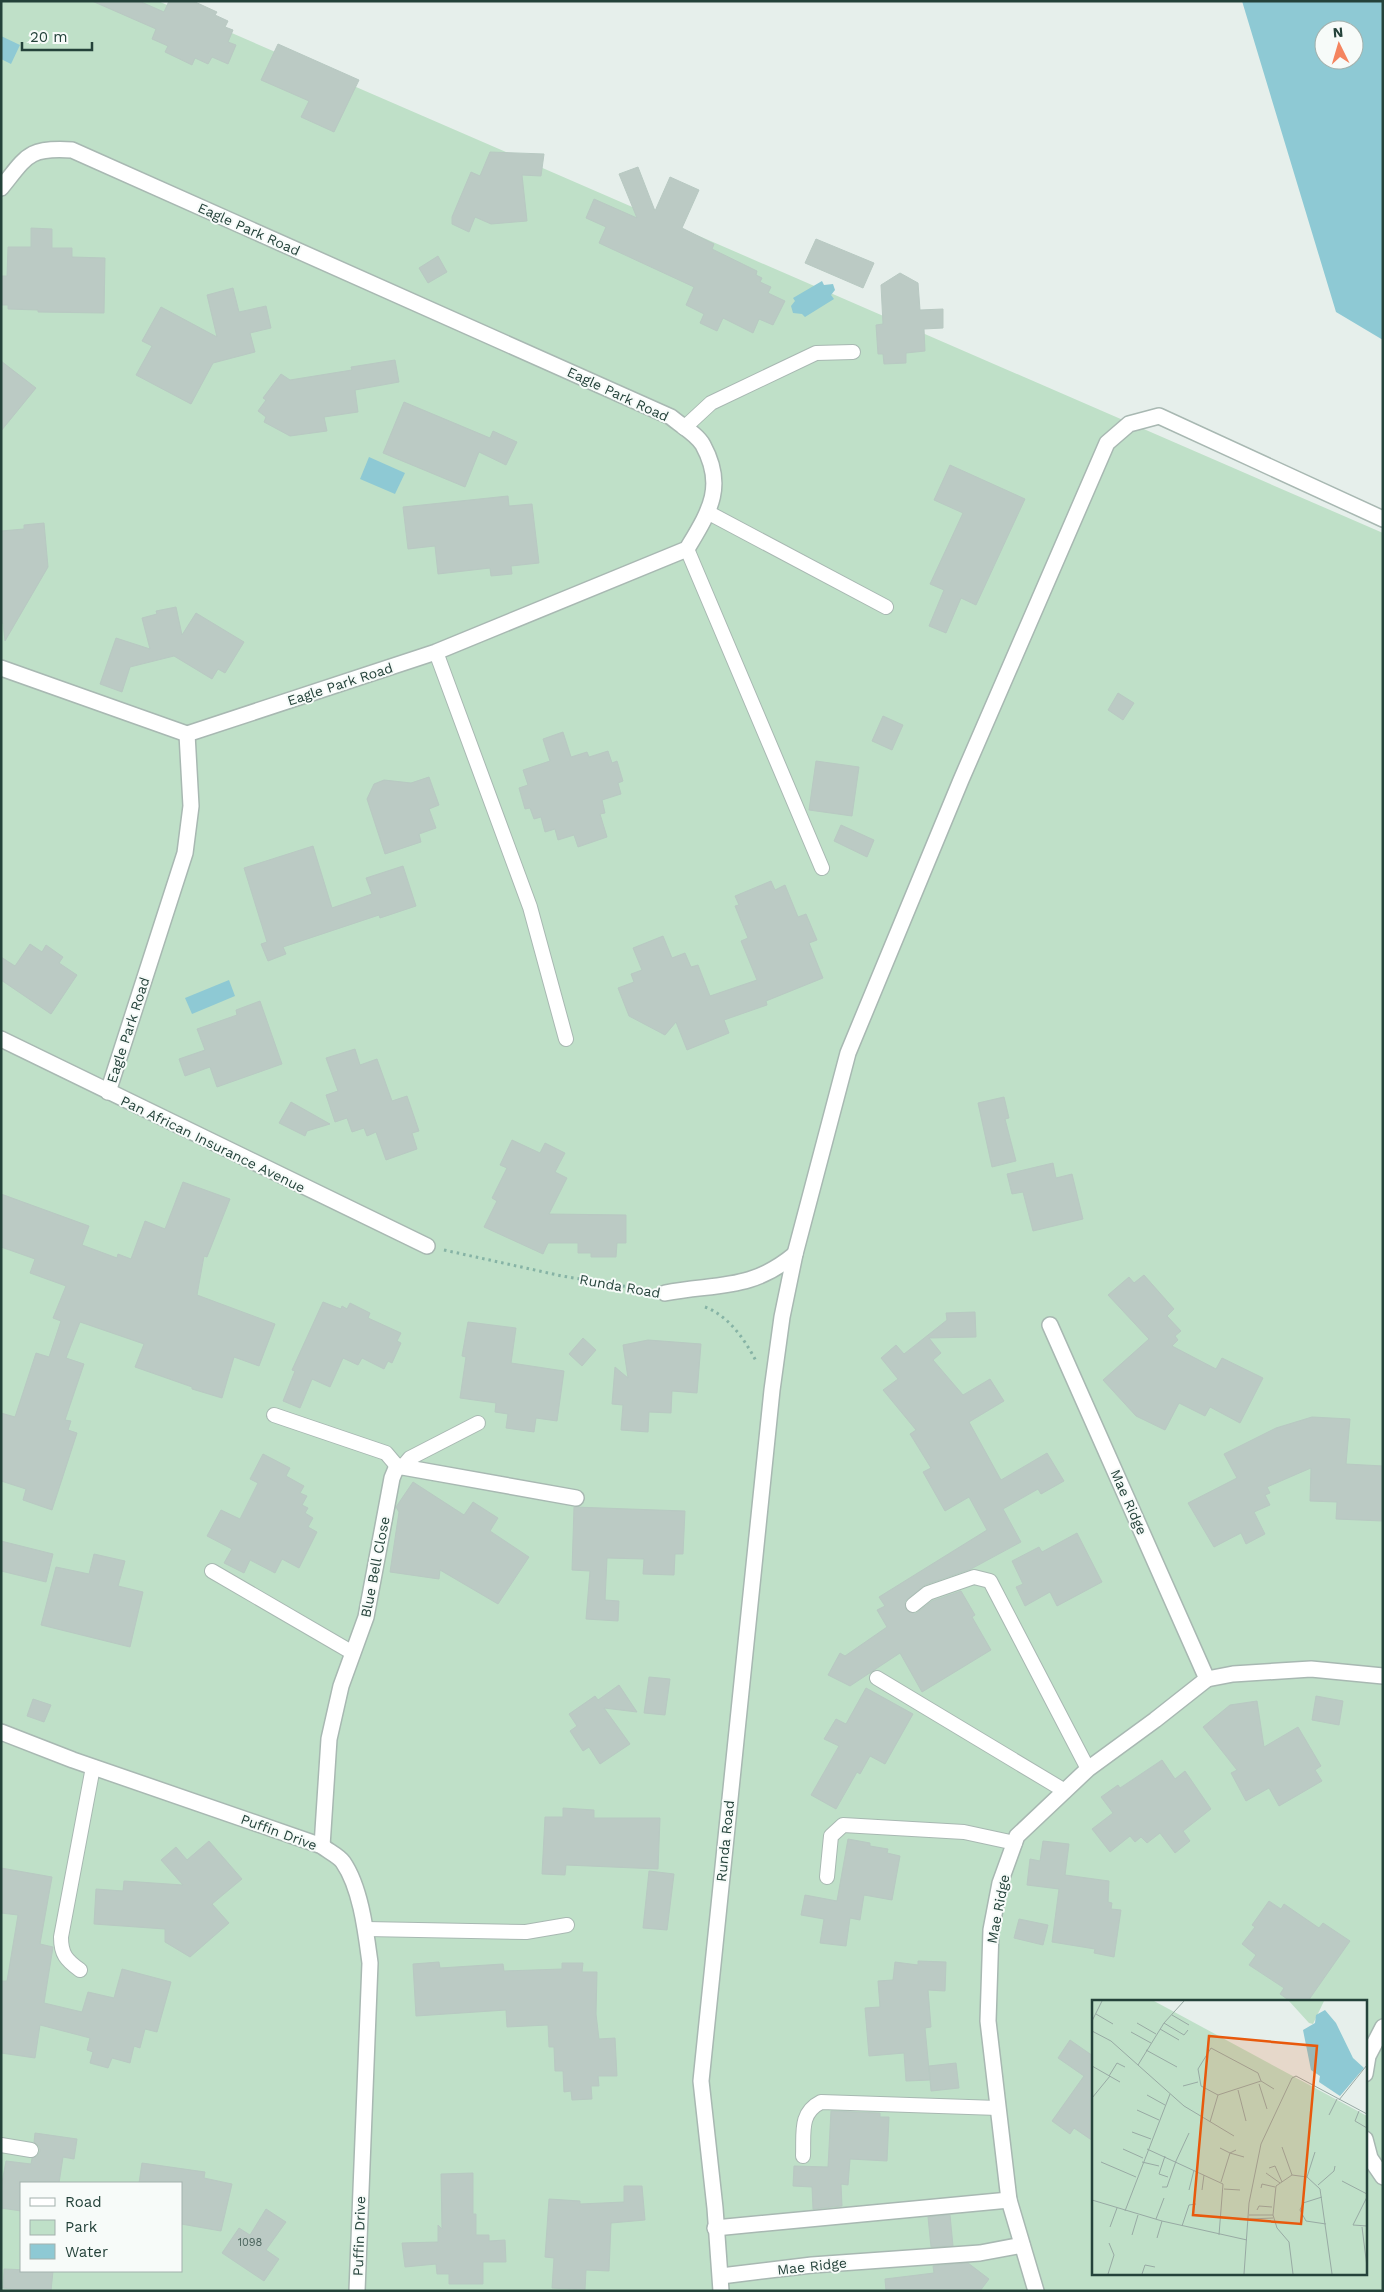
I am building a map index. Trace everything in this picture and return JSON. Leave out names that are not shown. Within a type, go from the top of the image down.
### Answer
[{"type":"street","name":"Eagle Park Road","points":[[1,188],[29,154],[46,148],[72,150],[671,416],[702,444],[715,481],[708,513],[687,549],[436,652],[187,734],[191,806],[185,853],[108,1092]]},
{"type":"street","name":"Runda Road","points":[[721,2283],[701,2080],[772,1390],[782,1317],[795,1254],[848,1053],[961,780],[1107,444],[1129,424],[1159,416],[1383,519]]},
{"type":"street","points":[[1,668],[187,734]]},
{"type":"street","name":"Pan African Insurance Avenue","points":[[1,1039],[427,1246]]},
{"type":"street","points":[[666,1293],[750,1281],[780,1267],[795,1254]]},
{"type":"street","name":"Mae Ridge","points":[[1050,1325],[1207,1679]]},
{"type":"street","points":[[397,1466],[576,1498]]},
{"type":"street","name":"Blue Bell Close","points":[[322,1846],[329,1739],[341,1686],[366,1617],[392,1478],[397,1466]]},
{"type":"street","name":"Mae Ridge","points":[[1036,2291],[1009,2200],[988,2021],[991,1930],[1000,1883],[1017,1836],[1088,1769],[1156,1720],[1207,1679],[1233,1674],[1311,1669],[1383,1676]]},
{"type":"street","name":"Puffin Drive","points":[[1,1732],[93,1767],[322,1846],[343,1861],[355,1889],[366,1929],[370,1963],[357,2291]]},
{"type":"street","points":[[1366,2068],[1368,2056],[1383,2027]]},
{"type":"street","points":[[1366,2143],[1370,2158],[1383,2177]]},
{"type":"street","points":[[715,2228],[1009,2200]]},
{"type":"street","name":"Mae Ridge","points":[[721,2283],[812,2265],[980,2252],[1022,2245]]},
{"type":"lane","points":[[684,428],[711,402],[816,353],[853,352]]},
{"type":"lane","points":[[708,513],[886,607]]},
{"type":"lane","points":[[687,549],[822,868]]},
{"type":"lane","points":[[436,652],[530,907],[566,1040]]},
{"type":"lane","points":[[274,1415],[386,1453],[397,1466],[404,1465],[410,1458],[478,1423]]},
{"type":"lane","points":[[212,1571],[353,1653]]},
{"type":"lane","points":[[913,1605],[928,1594],[974,1577],[990,1581],[1088,1769]]},
{"type":"lane","points":[[877,1678],[1065,1791]]},
{"type":"lane","points":[[80,1970],[65,1959],[61,1948],[61,1937],[93,1767]]},
{"type":"lane","points":[[827,1877],[831,1836],[843,1824],[964,1832],[1015,1843]]},
{"type":"lane","points":[[366,1929],[526,1932],[567,1925]]},
{"type":"lane","points":[[803,2156],[805,2115],[812,2107],[821,2102],[998,2108]]},
{"type":"lane","points":[[1,2145],[30,2150]]},
{"type":"path","name":"Runda Road","points":[[427,1246],[562,1276],[666,1293]]},
{"type":"path","points":[[698,1305],[714,1311],[745,1339],[772,1390]]},
{"type":"green space","points":[[1,1],[158,1],[1383,533],[1383,2291],[1,2291]]},
{"type":"water","points":[[1242,1],[1383,1],[1383,340],[1336,312]]},
{"type":"water","points":[[1,36],[20,45],[11,64],[1,59]]},
{"type":"water","points":[[822,281],[824,285],[833,284],[835,290],[831,295],[834,299],[805,317],[802,314],[793,313],[791,306],[795,301],[793,298]]},
{"type":"water","points":[[369,457],[405,473],[395,494],[360,479]]},
{"type":"water","points":[[229,980],[235,996],[192,1014],[185,998]]},
{"type":"building","points":[[92,1],[139,1],[164,12],[169,1],[193,1],[217,12],[215,15],[228,21],[225,27],[233,30],[228,42],[236,45],[228,64],[212,57],[208,64],[195,58],[192,65],[165,52],[168,46],[152,39],[156,29]]},
{"type":"building","points":[[278,44],[359,80],[334,132],[301,117],[309,101],[261,80]]},
{"type":"building","points":[[490,152],[544,154],[541,176],[522,175],[527,221],[491,224],[475,217],[469,232],[452,224],[452,217],[471,172],[480,176]]},
{"type":"building","points":[[638,167],[655,211],[670,177],[699,190],[682,228],[714,244],[712,249],[757,271],[756,275],[762,278],[760,282],[771,287],[768,293],[785,301],[773,325],[759,319],[753,333],[723,318],[717,331],[700,323],[704,314],[686,305],[694,287],[599,243],[606,227],[586,218],[594,199],[637,218],[619,174]]},
{"type":"building","points":[[31,228],[52,229],[52,248],[72,248],[72,257],[105,258],[104,313],[38,312],[38,310],[8,309],[8,305],[1,305],[1,276],[7,276],[8,247],[31,247]]},
{"type":"building","points":[[816,239],[874,263],[863,288],[805,263]]},
{"type":"building","points":[[438,256],[447,272],[428,283],[419,268]]},
{"type":"building","points":[[900,273],[918,283],[920,310],[943,309],[943,328],[924,329],[925,351],[906,353],[906,363],[884,364],[883,354],[878,354],[876,325],[883,324],[881,285]]},
{"type":"building","points":[[233,288],[239,312],[266,306],[271,328],[250,333],[255,352],[213,363],[191,404],[136,375],[152,346],[142,341],[161,307],[217,337],[207,295]]},
{"type":"building","points":[[395,360],[399,382],[355,390],[358,412],[324,417],[327,431],[290,436],[264,422],[266,417],[258,411],[266,400],[263,398],[281,374],[290,380],[352,370],[351,367]]},
{"type":"building","points":[[1,361],[36,388],[1,431]]},
{"type":"building","points":[[404,402],[490,438],[493,431],[517,442],[506,465],[479,452],[465,487],[383,453]]},
{"type":"building","points":[[950,465],[1025,499],[976,605],[961,598],[946,633],[929,626],[944,590],[930,584],[963,513],[934,500]]},
{"type":"building","points":[[508,496],[509,506],[532,504],[539,563],[511,566],[512,574],[491,576],[490,568],[438,574],[435,546],[408,549],[403,507]]},
{"type":"building","points":[[44,523],[48,567],[5,641],[3,623],[1,623],[1,531],[24,529],[24,525]]},
{"type":"building","points":[[176,607],[182,635],[196,613],[244,642],[225,673],[218,669],[212,679],[174,656],[130,667],[122,692],[100,684],[116,638],[150,649],[142,618],[157,614],[156,611]]},
{"type":"building","points":[[1118,693],[1134,703],[1123,720],[1108,710]]},
{"type":"building","points":[[883,716],[903,725],[892,750],[872,741]]},
{"type":"building","points":[[563,732],[571,757],[587,752],[589,757],[608,751],[612,763],[617,761],[623,781],[618,783],[621,794],[602,800],[605,813],[600,814],[607,837],[578,847],[574,835],[558,840],[555,829],[545,832],[541,817],[534,819],[530,808],[525,809],[519,788],[528,785],[523,770],[550,761],[543,739]]},
{"type":"building","points":[[816,761],[859,767],[852,816],[809,810]]},
{"type":"building","points":[[429,777],[439,805],[429,809],[436,828],[419,834],[421,842],[385,854],[367,799],[374,784],[384,780],[411,783]]},
{"type":"building","points":[[841,825],[874,840],[867,857],[834,841]]},
{"type":"building","points":[[313,846],[332,908],[372,894],[366,878],[403,866],[416,906],[380,918],[379,915],[283,947],[286,954],[268,961],[261,944],[267,942],[244,868]]},
{"type":"building","points":[[771,881],[775,890],[785,885],[798,917],[806,914],[817,940],[809,943],[823,978],[766,1001],[767,1005],[724,1020],[729,1033],[687,1050],[676,1022],[665,1035],[629,1016],[618,988],[634,982],[631,974],[642,970],[633,948],[663,936],[672,958],[685,953],[691,967],[698,965],[710,996],[757,980],[741,941],[748,938],[735,906],[739,905],[735,896]]},
{"type":"building","points":[[30,944],[42,952],[46,945],[63,957],[59,963],[77,975],[51,1014],[1,980],[1,957],[15,966]]},
{"type":"building","points":[[260,1001],[282,1064],[217,1087],[210,1067],[185,1076],[179,1059],[205,1050],[197,1029],[237,1015],[236,1010]]},
{"type":"building","points":[[355,1049],[360,1065],[377,1059],[392,1101],[407,1096],[419,1131],[412,1133],[417,1149],[386,1160],[376,1132],[367,1136],[364,1128],[352,1132],[347,1118],[335,1122],[326,1095],[338,1091],[326,1058]]},
{"type":"building","points":[[1004,1097],[1009,1118],[1005,1119],[1016,1161],[992,1167],[978,1103]]},
{"type":"building","points":[[291,1102],[330,1124],[307,1131],[305,1136],[279,1123]]},
{"type":"building","points":[[512,1140],[540,1153],[545,1143],[565,1153],[555,1172],[567,1178],[549,1214],[626,1215],[626,1243],[617,1243],[616,1257],[591,1257],[591,1253],[578,1253],[578,1243],[548,1243],[543,1254],[484,1227],[497,1201],[492,1198],[507,1168],[500,1165]]},
{"type":"building","points":[[1053,1163],[1056,1178],[1072,1174],[1083,1219],[1033,1231],[1023,1192],[1012,1194],[1007,1174]]},
{"type":"building","points":[[183,1182],[230,1199],[207,1257],[204,1256],[197,1295],[275,1324],[259,1366],[234,1357],[222,1398],[192,1389],[192,1387],[135,1367],[144,1344],[80,1322],[66,1358],[84,1364],[65,1420],[71,1421],[68,1430],[77,1433],[52,1510],[23,1500],[26,1489],[1,1481],[1,1413],[15,1417],[36,1353],[49,1357],[61,1321],[53,1318],[66,1286],[30,1273],[35,1259],[1,1247],[1,1194],[89,1226],[82,1245],[117,1258],[118,1254],[131,1259],[145,1221],[165,1229]]},
{"type":"building","points":[[1144,1275],[1174,1309],[1167,1316],[1181,1331],[1175,1336],[1178,1340],[1172,1346],[1216,1369],[1222,1358],[1263,1378],[1240,1423],[1210,1407],[1205,1416],[1179,1403],[1165,1430],[1136,1416],[1103,1380],[1149,1339],[1108,1295],[1129,1277],[1134,1283]]},
{"type":"building","points":[[323,1302],[341,1309],[342,1306],[347,1309],[350,1303],[370,1313],[368,1318],[401,1333],[397,1341],[401,1343],[392,1363],[388,1361],[384,1369],[362,1358],[358,1365],[343,1358],[330,1387],[312,1379],[300,1408],[283,1401],[295,1371],[292,1370]]},
{"type":"building","points":[[975,1312],[976,1337],[929,1338],[941,1353],[933,1360],[963,1395],[990,1379],[1004,1401],[969,1422],[1001,1480],[1047,1453],[1064,1481],[1041,1494],[1038,1489],[1003,1509],[1021,1542],[971,1569],[925,1585],[905,1601],[906,1610],[915,1614],[932,1601],[961,1591],[975,1615],[972,1617],[991,1650],[922,1692],[900,1653],[850,1686],[828,1675],[840,1653],[845,1656],[887,1627],[877,1610],[885,1606],[879,1597],[987,1530],[969,1497],[945,1511],[923,1472],[931,1468],[910,1434],[916,1430],[883,1390],[898,1379],[881,1358],[896,1345],[904,1354],[947,1320],[946,1313]]},
{"type":"building","points":[[468,1322],[516,1328],[511,1363],[564,1371],[557,1421],[536,1418],[534,1432],[506,1428],[508,1414],[495,1412],[496,1403],[460,1398],[466,1357],[462,1356]]},
{"type":"building","points":[[583,1338],[596,1350],[582,1366],[569,1354]]},
{"type":"building","points":[[648,1340],[701,1344],[697,1393],[672,1391],[671,1413],[649,1412],[648,1432],[621,1430],[623,1405],[612,1404],[615,1367],[628,1378],[623,1345]]},
{"type":"building","points":[[1312,1417],[1350,1419],[1346,1464],[1383,1466],[1383,1521],[1336,1519],[1337,1502],[1310,1501],[1311,1468],[1267,1487],[1270,1493],[1265,1495],[1270,1505],[1254,1512],[1265,1534],[1246,1544],[1241,1533],[1214,1547],[1188,1503],[1237,1478],[1224,1454],[1276,1428]]},
{"type":"building","points":[[263,1454],[290,1468],[286,1476],[304,1486],[300,1493],[307,1496],[302,1505],[308,1508],[305,1513],[313,1518],[308,1527],[317,1532],[299,1568],[282,1559],[275,1573],[250,1560],[244,1573],[224,1563],[232,1549],[207,1536],[221,1510],[240,1519],[258,1483],[250,1479]]},
{"type":"building","points":[[413,1482],[464,1515],[473,1502],[498,1518],[490,1531],[529,1557],[498,1604],[440,1570],[439,1579],[390,1572],[399,1512],[396,1507]]},
{"type":"building","points":[[574,1507],[685,1511],[683,1554],[675,1554],[674,1575],[643,1574],[644,1559],[607,1558],[605,1600],[619,1601],[618,1621],[586,1619],[590,1571],[572,1570]]},
{"type":"building","points":[[1077,1533],[1102,1582],[1057,1606],[1050,1592],[1025,1606],[1016,1587],[1023,1584],[1012,1561],[1039,1547],[1042,1552]]},
{"type":"building","points":[[1,1541],[53,1554],[46,1582],[1,1571]]},
{"type":"building","points":[[94,1554],[125,1561],[118,1586],[143,1592],[130,1647],[41,1625],[56,1567],[89,1574]]},
{"type":"building","points":[[649,1677],[670,1679],[665,1715],[644,1713]]},
{"type":"building","points":[[619,1685],[637,1712],[604,1708],[630,1744],[600,1764],[589,1747],[583,1751],[570,1731],[577,1726],[569,1714],[595,1696],[598,1700]]},
{"type":"building","points":[[866,1688],[913,1714],[885,1764],[870,1756],[860,1774],[857,1772],[836,1809],[811,1795],[839,1746],[824,1739],[836,1719],[846,1724]]},
{"type":"building","points":[[1316,1696],[1343,1701],[1339,1725],[1312,1720]]},
{"type":"building","points":[[33,1699],[51,1705],[44,1722],[27,1716]]},
{"type":"building","points":[[1257,1701],[1264,1747],[1298,1727],[1321,1766],[1315,1770],[1322,1781],[1279,1806],[1269,1788],[1246,1801],[1231,1773],[1237,1770],[1203,1727],[1230,1705]]},
{"type":"building","points":[[1162,1760],[1175,1779],[1185,1771],[1211,1809],[1183,1831],[1190,1841],[1175,1853],[1160,1833],[1147,1843],[1141,1837],[1135,1842],[1130,1836],[1110,1852],[1092,1829],[1113,1813],[1101,1797],[1118,1785],[1120,1788]]},
{"type":"building","points":[[563,1808],[594,1810],[594,1818],[660,1818],[658,1869],[566,1865],[565,1875],[542,1874],[545,1817],[563,1817]]},
{"type":"building","points":[[848,1839],[870,1843],[870,1846],[888,1849],[887,1853],[900,1856],[892,1900],[864,1895],[860,1920],[850,1918],[846,1946],[820,1943],[824,1919],[801,1915],[805,1895],[837,1901]]},
{"type":"building","points":[[209,1841],[242,1879],[212,1904],[229,1923],[190,1957],[165,1942],[165,1929],[94,1924],[96,1889],[123,1891],[124,1881],[183,1885],[161,1860],[176,1847],[187,1860]]},
{"type":"building","points":[[1043,1841],[1069,1844],[1065,1875],[1109,1881],[1108,1902],[1112,1903],[1111,1909],[1121,1910],[1114,1957],[1094,1953],[1095,1949],[1052,1942],[1059,1889],[1027,1885],[1030,1859],[1040,1861]]},
{"type":"building","points":[[1,1868],[52,1877],[40,1944],[53,1947],[44,2003],[82,2012],[88,1992],[114,1998],[122,1969],[171,1982],[157,2032],[145,2029],[140,2048],[134,2046],[130,2063],[112,2058],[108,2068],[90,2063],[93,2052],[87,2050],[90,2038],[40,2025],[35,2058],[1,2053],[1,1981],[7,1981],[18,1915],[1,1913]]},
{"type":"building","points":[[649,1871],[674,1874],[667,1930],[643,1928]]},
{"type":"building","points":[[1269,1901],[1281,1909],[1284,1904],[1319,1928],[1323,1923],[1350,1941],[1309,2000],[1289,2000],[1280,1994],[1284,1988],[1249,1965],[1256,1955],[1242,1944],[1255,1927],[1252,1925]]},
{"type":"building","points":[[1019,1919],[1048,1925],[1043,1945],[1014,1938]]},
{"type":"building","points":[[918,1961],[946,1962],[945,1991],[928,1990],[931,2027],[925,2028],[930,2080],[906,2081],[904,2053],[869,2056],[865,2008],[880,2007],[878,1981],[893,1980],[895,1962],[918,1965]]},
{"type":"building","points":[[439,1962],[440,1968],[503,1964],[504,1971],[562,1969],[562,1963],[583,1963],[582,1972],[597,1972],[596,2014],[599,2039],[615,2038],[617,2076],[598,2076],[599,2086],[591,2086],[592,2099],[572,2100],[571,2091],[564,2092],[563,2071],[555,2071],[554,2047],[549,2047],[548,2025],[507,2027],[506,2010],[416,2016],[413,1964]]},
{"type":"building","points":[[1070,2040],[1092,2055],[1092,2140],[1074,2128],[1070,2134],[1052,2121],[1084,2076],[1058,2058]]},
{"type":"building","points":[[956,2063],[959,2088],[931,2091],[929,2066]]},
{"type":"building","points":[[831,2111],[880,2113],[880,2117],[889,2117],[887,2161],[850,2159],[848,2185],[841,2184],[842,2206],[813,2209],[812,2187],[793,2186],[794,2166],[828,2167]]},
{"type":"building","points":[[35,2133],[77,2139],[74,2159],[63,2157],[59,2182],[20,2182],[20,2211],[1,2208],[1,2188],[6,2161],[31,2164],[32,2158],[37,2156],[40,2151],[39,2146],[34,2142]]},
{"type":"building","points":[[142,2163],[205,2172],[204,2178],[232,2184],[221,2231],[182,2224],[182,2182],[139,2182]]},
{"type":"building","points":[[473,2173],[473,2214],[476,2214],[476,2235],[489,2235],[489,2241],[505,2240],[506,2262],[483,2262],[483,2284],[449,2284],[449,2274],[437,2274],[436,2264],[405,2267],[402,2243],[438,2242],[438,2225],[442,2229],[441,2174]]},
{"type":"building","points":[[624,2186],[642,2186],[645,2220],[611,2223],[609,2271],[586,2270],[585,2290],[552,2288],[554,2258],[545,2257],[549,2199],[580,2201],[580,2204],[624,2202]]},
{"type":"building","points":[[266,2209],[286,2222],[266,2250],[279,2259],[264,2281],[222,2253],[239,2228],[250,2235]]},
{"type":"building","points":[[950,2215],[953,2246],[931,2247],[928,2217]]},
{"type":"building","points":[[968,2263],[989,2279],[980,2291],[886,2291],[885,2279],[934,2273],[933,2266]]},
{"type":"building","points":[[4,2269],[20,2270],[20,2272],[53,2272],[51,2291],[11,2291],[11,2289],[3,2288]]}]
